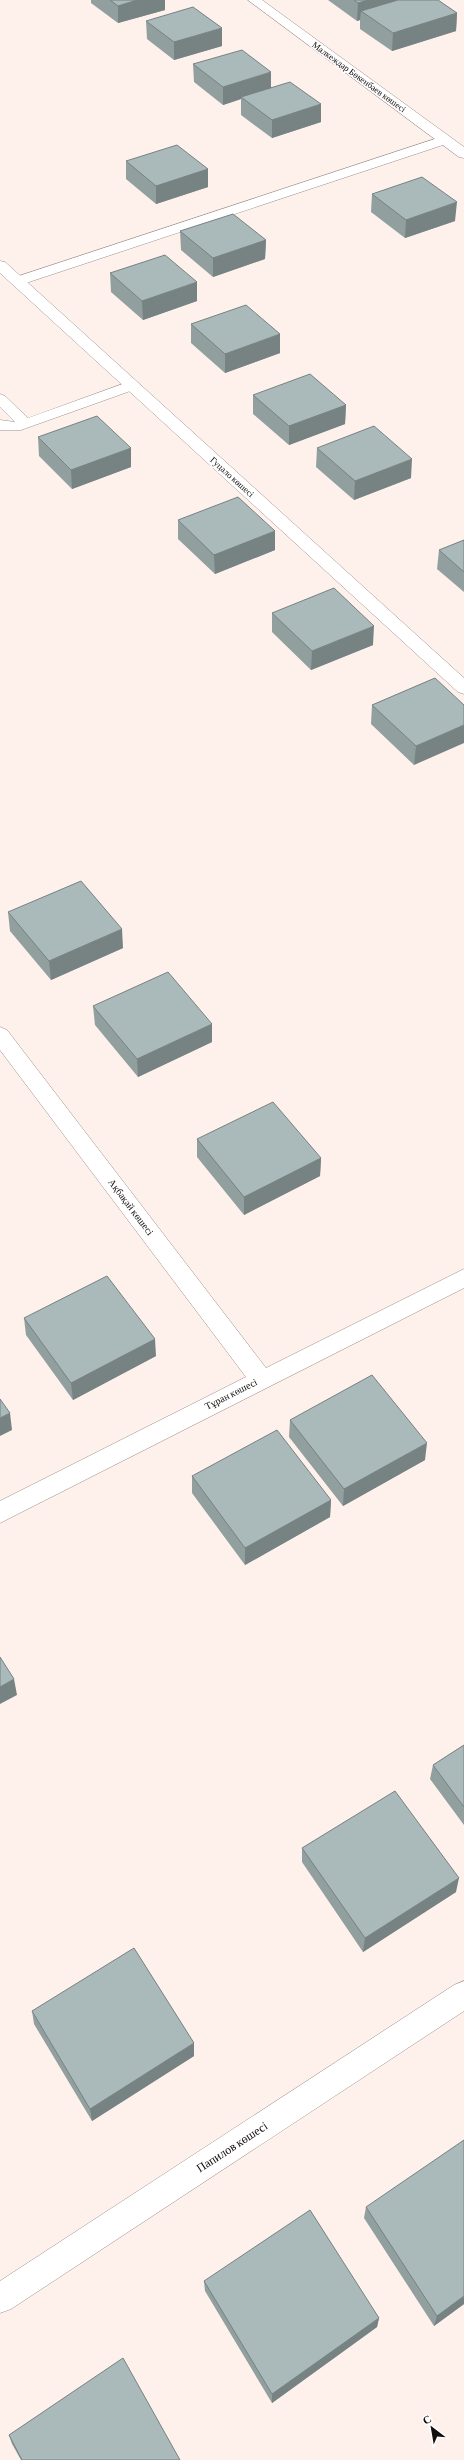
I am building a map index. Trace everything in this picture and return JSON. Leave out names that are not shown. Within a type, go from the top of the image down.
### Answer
[{"type":"street","name":"Малкеждар Бөкенбаев көшесі","points":[[254,0],[464,154]]},
{"type":"street","name":"Гуцало көшесі","points":[[7,273],[464,688]]},
{"type":"street","name":"Ақбақай көшесі","points":[[0,1035],[261,1379]]},
{"type":"street","name":"Тұран көшесі","points":[[0,1513],[261,1379],[464,1278]]},
{"type":"street","name":"Папилов көшесі","points":[[0,2298],[464,1995]]},
{"type":"lane","points":[[7,273],[444,140]]},
{"type":"lane","points":[[0,425],[16,427],[131,386]]},
{"type":"lane","points":[[0,399],[26,424]]},
{"type":"building","points":[[110,0],[137,0],[118,6]]},
{"type":"building","points":[[354,0],[368,0],[358,3]]},
{"type":"building","points":[[398,0],[438,0],[457,13],[393,33],[361,11]]},
{"type":"building","points":[[193,7],[222,28],[174,42],[146,21]]},
{"type":"building","points":[[242,50],[271,72],[223,87],[193,64]]},
{"type":"building","points":[[290,82],[321,104],[272,120],[241,97]]},
{"type":"building","points":[[177,145],[208,169],[156,186],[126,161]]},
{"type":"building","points":[[422,177],[457,202],[406,220],[372,194]]},
{"type":"building","points":[[233,214],[266,240],[213,258],[180,231]]},
{"type":"building","points":[[165,255],[197,282],[142,301],[110,273]]},
{"type":"building","points":[[246,305],[280,334],[225,354],[191,324]]},
{"type":"building","points":[[310,374],[346,405],[289,426],[253,395]]},
{"type":"building","points":[[97,416],[131,448],[71,470],[38,437]]},
{"type":"building","points":[[374,426],[412,459],[355,481],[317,448]]},
{"type":"building","points":[[238,497],[275,531],[214,555],[178,520]]},
{"type":"building","points":[[464,540],[464,572],[439,550]]},
{"type":"building","points":[[334,588],[374,626],[312,651],[272,613]]},
{"type":"building","points":[[435,678],[464,705],[464,725],[416,746],[372,705]]},
{"type":"building","points":[[81,881],[122,929],[49,961],[8,912]]},
{"type":"building","points":[[168,972],[212,1024],[137,1059],[93,1006]]},
{"type":"building","points":[[273,1102],[321,1158],[244,1197],[197,1139]]},
{"type":"building","points":[[107,1276],[155,1339],[71,1383],[24,1318]]},
{"type":"building","points":[[372,1375],[427,1443],[344,1489],[290,1420]]},
{"type":"building","points":[[0,1399],[10,1413],[0,1418]]},
{"type":"building","points":[[277,1430],[331,1500],[245,1548],[192,1476]]},
{"type":"building","points":[[0,1657],[14,1679],[0,1687]]},
{"type":"building","points":[[464,1745],[464,1807],[433,1765]]},
{"type":"building","points":[[395,1791],[459,1878],[365,1938],[302,1848]]},
{"type":"building","points":[[134,1948],[194,2043],[90,2109],[32,2011]]},
{"type":"building","points":[[464,2140],[464,2296],[437,2316],[366,2207]]},
{"type":"building","points":[[310,2210],[379,2318],[272,2394],[204,2281]]},
{"type":"building","points":[[123,2358],[180,2460],[22,2460],[9,2435]]}]
